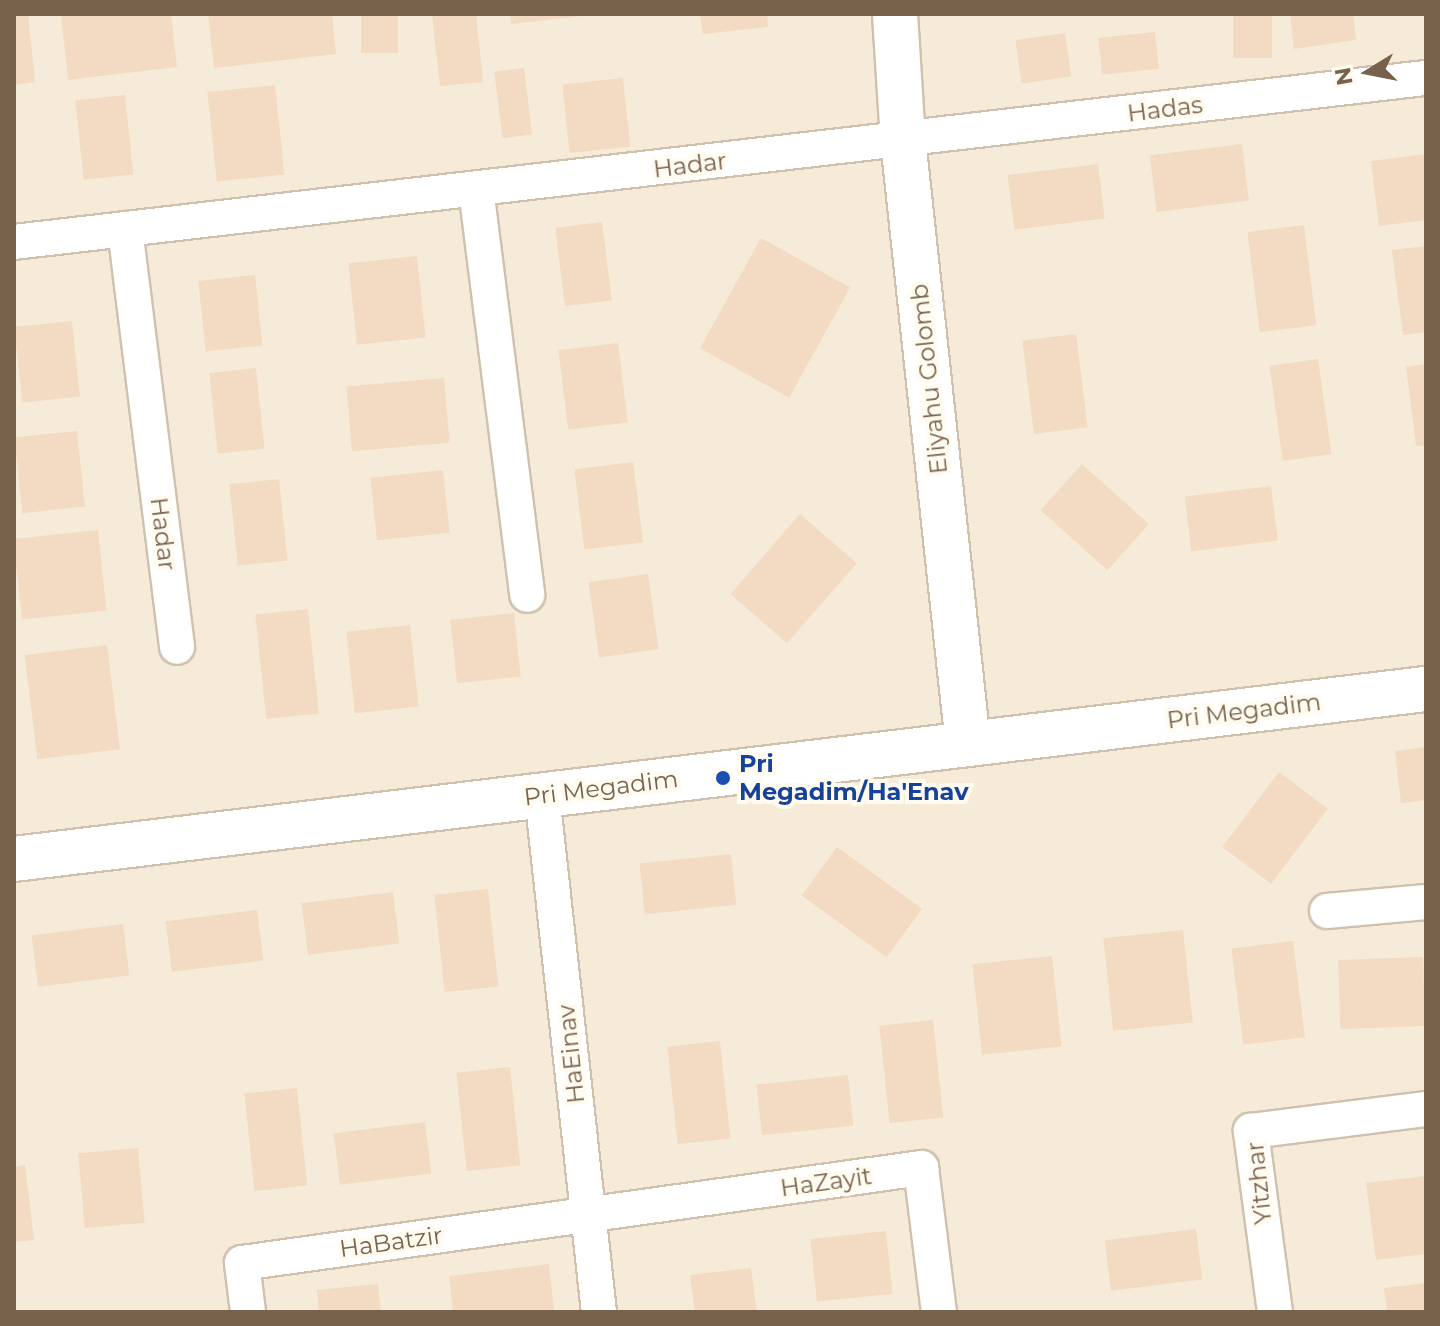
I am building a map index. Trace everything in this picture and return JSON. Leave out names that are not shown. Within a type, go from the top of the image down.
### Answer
[{"type":"street","name":"Eliyahu Golomb","points":[[895,14],[903,140],[968,744]]},
{"type":"street","name":"Hadas","points":[[903,140],[1426,78]]},
{"type":"street","name":"Hadar","points":[[14,242],[903,140]]},
{"type":"street","points":[[476,189],[527,595]]},
{"type":"street","name":"Hadar","points":[[125,229],[177,647]]},
{"type":"street","name":"Pri Megadim","points":[[14,859],[1426,689]]},
{"type":"street","name":"HaEinav","points":[[542,795],[599,1312]]},
{"type":"street","points":[[1327,911],[1426,902]]},
{"type":"street","name":"Yitzhar","points":[[1275,1312],[1251,1131],[1426,1109]]},
{"type":"street","name":"HaZayit","points":[[589,1215],[921,1168],[939,1312]]},
{"type":"street","name":"HaBatzir","points":[[248,1312],[242,1263],[589,1215]]},
{"type":"shaded area","points":[[14,14],[1426,14],[1426,1312],[14,1312]]},
{"type":"building","points":[[14,14],[28,14],[35,82],[14,85]]},
{"type":"building","points":[[61,14],[171,14],[177,67],[68,80]]},
{"type":"building","points":[[208,14],[332,14],[336,54],[214,68]]},
{"type":"building","points":[[361,14],[398,14],[398,53],[361,53]]},
{"type":"building","points":[[476,14],[483,82],[440,86],[432,15]]},
{"type":"building","points":[[510,14],[581,14],[581,16],[511,24]]},
{"type":"building","points":[[700,14],[767,14],[768,27],[703,34]]},
{"type":"building","points":[[1233,14],[1272,14],[1272,58],[1233,58]]},
{"type":"building","points":[[1290,14],[1353,14],[1356,40],[1294,49]]},
{"type":"building","points":[[1155,32],[1159,69],[1102,75],[1098,38]]},
{"type":"building","points":[[1065,33],[1071,77],[1022,84],[1015,40]]},
{"type":"building","points":[[524,68],[532,135],[502,138],[494,72]]},
{"type":"building","points":[[623,78],[630,147],[570,153],[562,84]]},
{"type":"building","points":[[275,85],[284,175],[217,182],[207,92]]},
{"type":"building","points":[[125,95],[133,175],[84,180],[75,100]]},
{"type":"building","points":[[1242,144],[1249,201],[1157,212],[1150,155]]},
{"type":"building","points":[[1426,154],[1426,220],[1379,226],[1371,161]]},
{"type":"building","points":[[1098,164],[1105,219],[1014,230],[1008,175]]},
{"type":"building","points":[[602,222],[612,300],[565,306],[555,228]]},
{"type":"building","points":[[1304,225],[1316,325],[1260,332],[1247,232]]},
{"type":"building","points":[[761,238],[850,287],[789,398],[700,348]]},
{"type":"building","points":[[1426,246],[1426,332],[1403,335],[1392,250]]},
{"type":"building","points":[[417,256],[426,338],[357,345],[348,263]]},
{"type":"building","points":[[255,275],[262,346],[206,352],[198,281]]},
{"type":"building","points":[[72,321],[80,397],[22,403],[14,327]]},
{"type":"building","points":[[1076,334],[1087,427],[1034,434],[1022,341]]},
{"type":"building","points":[[618,343],[628,422],[568,430],[558,350]]},
{"type":"building","points":[[1318,359],[1331,454],[1283,461],[1269,366]]},
{"type":"building","points":[[1426,364],[1426,445],[1416,446],[1406,367]]},
{"type":"building","points":[[256,368],[264,449],[218,453],[209,373]]},
{"type":"building","points":[[444,378],[450,443],[352,451],[346,387]]},
{"type":"building","points":[[77,431],[85,507],[22,513],[14,438]]},
{"type":"building","points":[[633,462],[643,542],[584,550],[574,469]]},
{"type":"building","points":[[1082,464],[1149,524],[1107,570],[1041,510]]},
{"type":"building","points":[[443,470],[450,533],[377,540],[370,478]]},
{"type":"building","points":[[279,479],[288,561],[238,566],[229,484]]},
{"type":"building","points":[[1271,486],[1278,541],[1191,551],[1185,497]]},
{"type":"building","points":[[800,514],[857,563],[787,643],[730,594]]},
{"type":"building","points":[[98,530],[106,611],[22,619],[14,539]]},
{"type":"building","points":[[648,574],[659,649],[599,658],[589,582]]},
{"type":"building","points":[[308,609],[319,713],[266,719],[255,615]]},
{"type":"building","points":[[514,613],[521,677],[457,683],[450,620]]},
{"type":"building","points":[[410,625],[419,707],[355,713],[346,632]]},
{"type":"building","points":[[107,645],[120,749],[37,759],[25,655]]},
{"type":"building","points":[[1426,747],[1426,800],[1401,803],[1395,751]]},
{"type":"building","points":[[1279,772],[1328,809],[1271,884],[1222,847]]},
{"type":"building","points":[[837,847],[922,909],[887,957],[802,896]]},
{"type":"building","points":[[731,854],[736,905],[645,914],[640,864]]},
{"type":"building","points":[[488,889],[498,986],[445,992],[434,895]]},
{"type":"building","points":[[393,892],[399,944],[308,955],[302,903]]},
{"type":"building","points":[[257,910],[263,961],[172,972],[166,921]]},
{"type":"building","points":[[123,924],[129,976],[38,987],[32,935]]},
{"type":"building","points":[[1183,930],[1193,1022],[1113,1031],[1103,938]]},
{"type":"building","points":[[1293,941],[1305,1037],[1243,1045],[1231,949]]},
{"type":"building","points":[[1052,956],[1062,1047],[982,1055],[972,964]]},
{"type":"building","points":[[1423,957],[1425,1026],[1340,1029],[1338,960]]},
{"type":"building","points":[[933,1020],[943,1117],[890,1123],[879,1026]]},
{"type":"building","points":[[720,1041],[730,1138],[678,1144],[667,1047]]},
{"type":"building","points":[[510,1067],[520,1165],[467,1171],[456,1073]]},
{"type":"building","points":[[848,1075],[853,1126],[762,1135],[757,1085]]},
{"type":"building","points":[[297,1088],[307,1185],[255,1191],[244,1094]]},
{"type":"building","points":[[425,1122],[431,1174],[340,1185],[334,1133]]},
{"type":"building","points":[[138,1148],[145,1223],[85,1228],[78,1153]]},
{"type":"building","points":[[25,1165],[34,1240],[14,1242],[14,1167]]},
{"type":"building","points":[[1426,1176],[1426,1254],[1376,1260],[1366,1183]]},
{"type":"building","points":[[1196,1229],[1202,1280],[1111,1291],[1105,1240]]},
{"type":"building","points":[[886,1231],[893,1294],[817,1302],[810,1239]]},
{"type":"building","points":[[549,1264],[554,1312],[453,1312],[449,1276]]},
{"type":"building","points":[[751,1268],[757,1312],[695,1312],[690,1275]]},
{"type":"building","points":[[1426,1283],[1426,1312],[1387,1312],[1384,1288]]},
{"type":"building","points":[[378,1284],[381,1312],[319,1312],[317,1290]]},
{"type":"place","name":"Pri Megadim/Ha'Enav","points":[[723,778]]}]
